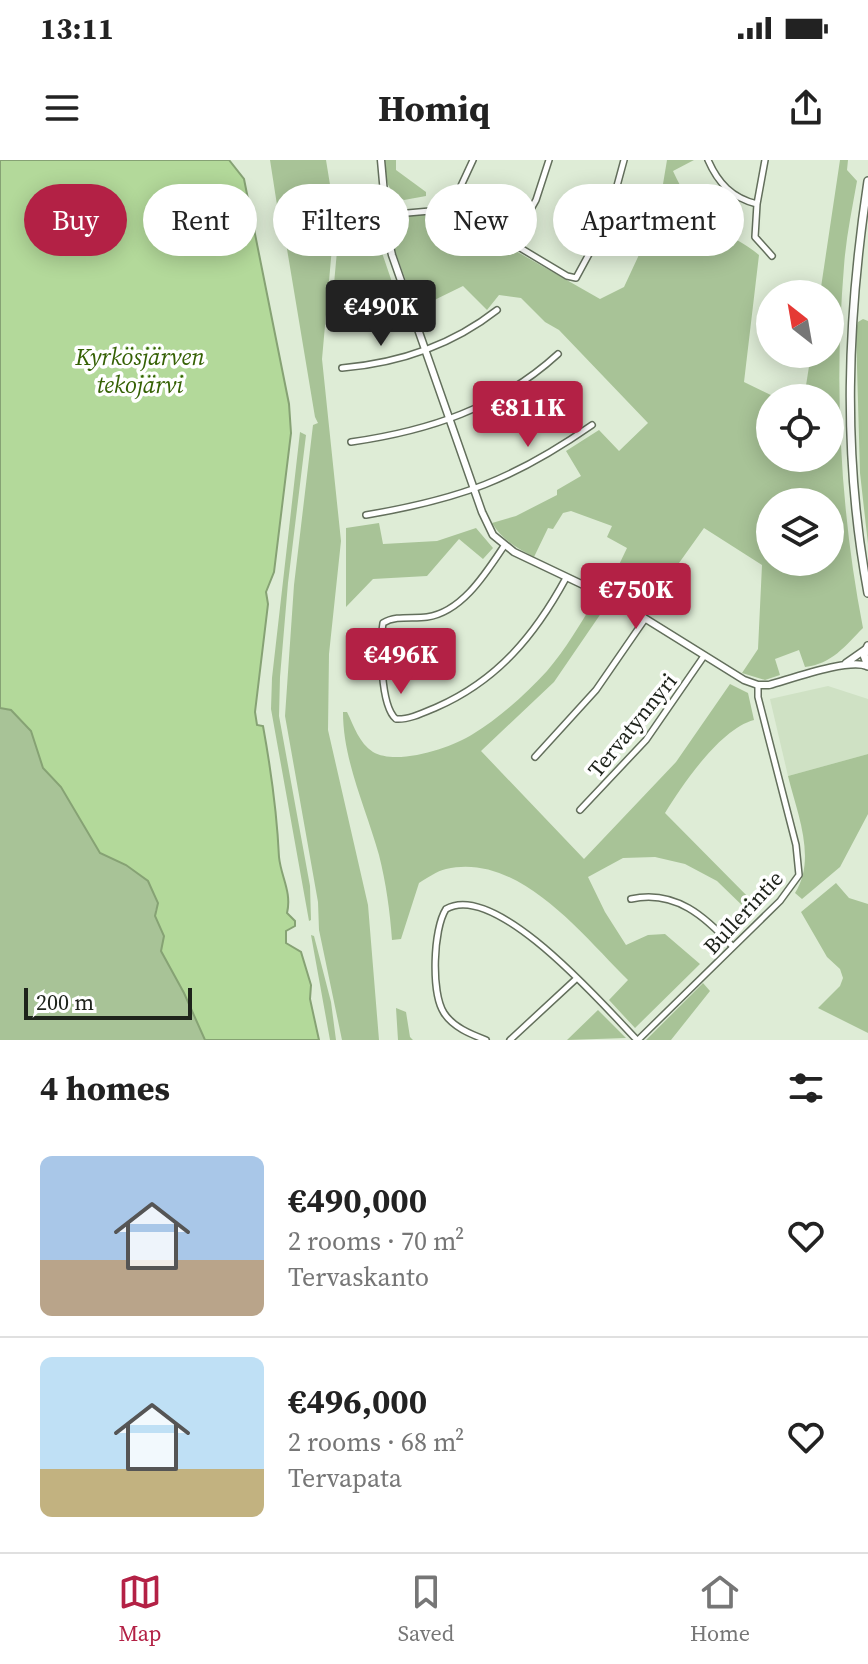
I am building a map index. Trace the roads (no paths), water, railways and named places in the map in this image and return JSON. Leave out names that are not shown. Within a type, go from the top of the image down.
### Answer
[{"type":"main road","points":[[868,181],[852,308],[850,418],[861,551],[868,593]]},
{"type":"main road","points":[[867,648],[864,655],[868,666]]},
{"type":"street","points":[[381,160],[383,184]]},
{"type":"street","points":[[462,184],[473,160]]},
{"type":"street","points":[[537,197],[549,160]]},
{"type":"street","points":[[534,256],[567,276],[576,278],[581,273],[608,219],[624,160]]},
{"type":"street","points":[[708,160],[715,175],[728,190],[741,199],[757,204]]},
{"type":"street","points":[[765,160],[755,237],[772,256]]},
{"type":"street","points":[[392,256],[487,525],[504,546],[608,596],[744,680],[758,685],[769,685],[843,665],[862,663],[868,666]]},
{"type":"street","points":[[342,368],[376,364],[425,351],[462,334],[497,310]]},
{"type":"street","points":[[351,442],[402,434],[450,421],[511,390],[558,354]]},
{"type":"street","points":[[366,515],[437,502],[474,490],[521,470],[592,425]]},
{"type":"street","points":[[504,546],[454,606],[428,617],[392,619],[383,623],[384,684],[388,710],[396,719],[449,702],[490,676],[516,653],[538,626],[566,578]]},
{"type":"street","points":[[535,757],[596,690],[645,619]]},
{"type":"street","points":[[843,665],[867,648]]},
{"type":"street","name":"Tervatynnyri","points":[[580,810],[646,740],[704,656]]},
{"type":"street","name":"Bullerintie","points":[[638,1040],[788,892],[799,875],[796,845],[758,697],[758,685]]},
{"type":"street","points":[[631,899],[660,897],[688,907],[702,916],[733,947]]},
{"type":"street","points":[[486,1040],[449,1020],[437,997],[438,927],[446,909],[463,903],[474,905],[522,929],[542,944],[638,1040]]},
{"type":"street","points":[[510,1040],[577,978]]},
{"type":"water","name":"Kyrkösjärven tekojärvi","points":[[0,160],[229,160],[245,184],[143,184],[143,256],[257,256],[257,244],[289,404],[291,433],[274,572],[266,592],[268,604],[255,712],[257,725],[263,726],[269,759],[279,857],[288,898],[287,913],[295,921],[295,926],[286,931],[286,943],[301,952],[311,985],[310,999],[319,1040],[205,1040],[161,951],[164,936],[155,916],[158,903],[148,881],[126,865],[100,853],[61,787],[43,768],[31,731],[11,710],[0,708]]}]
